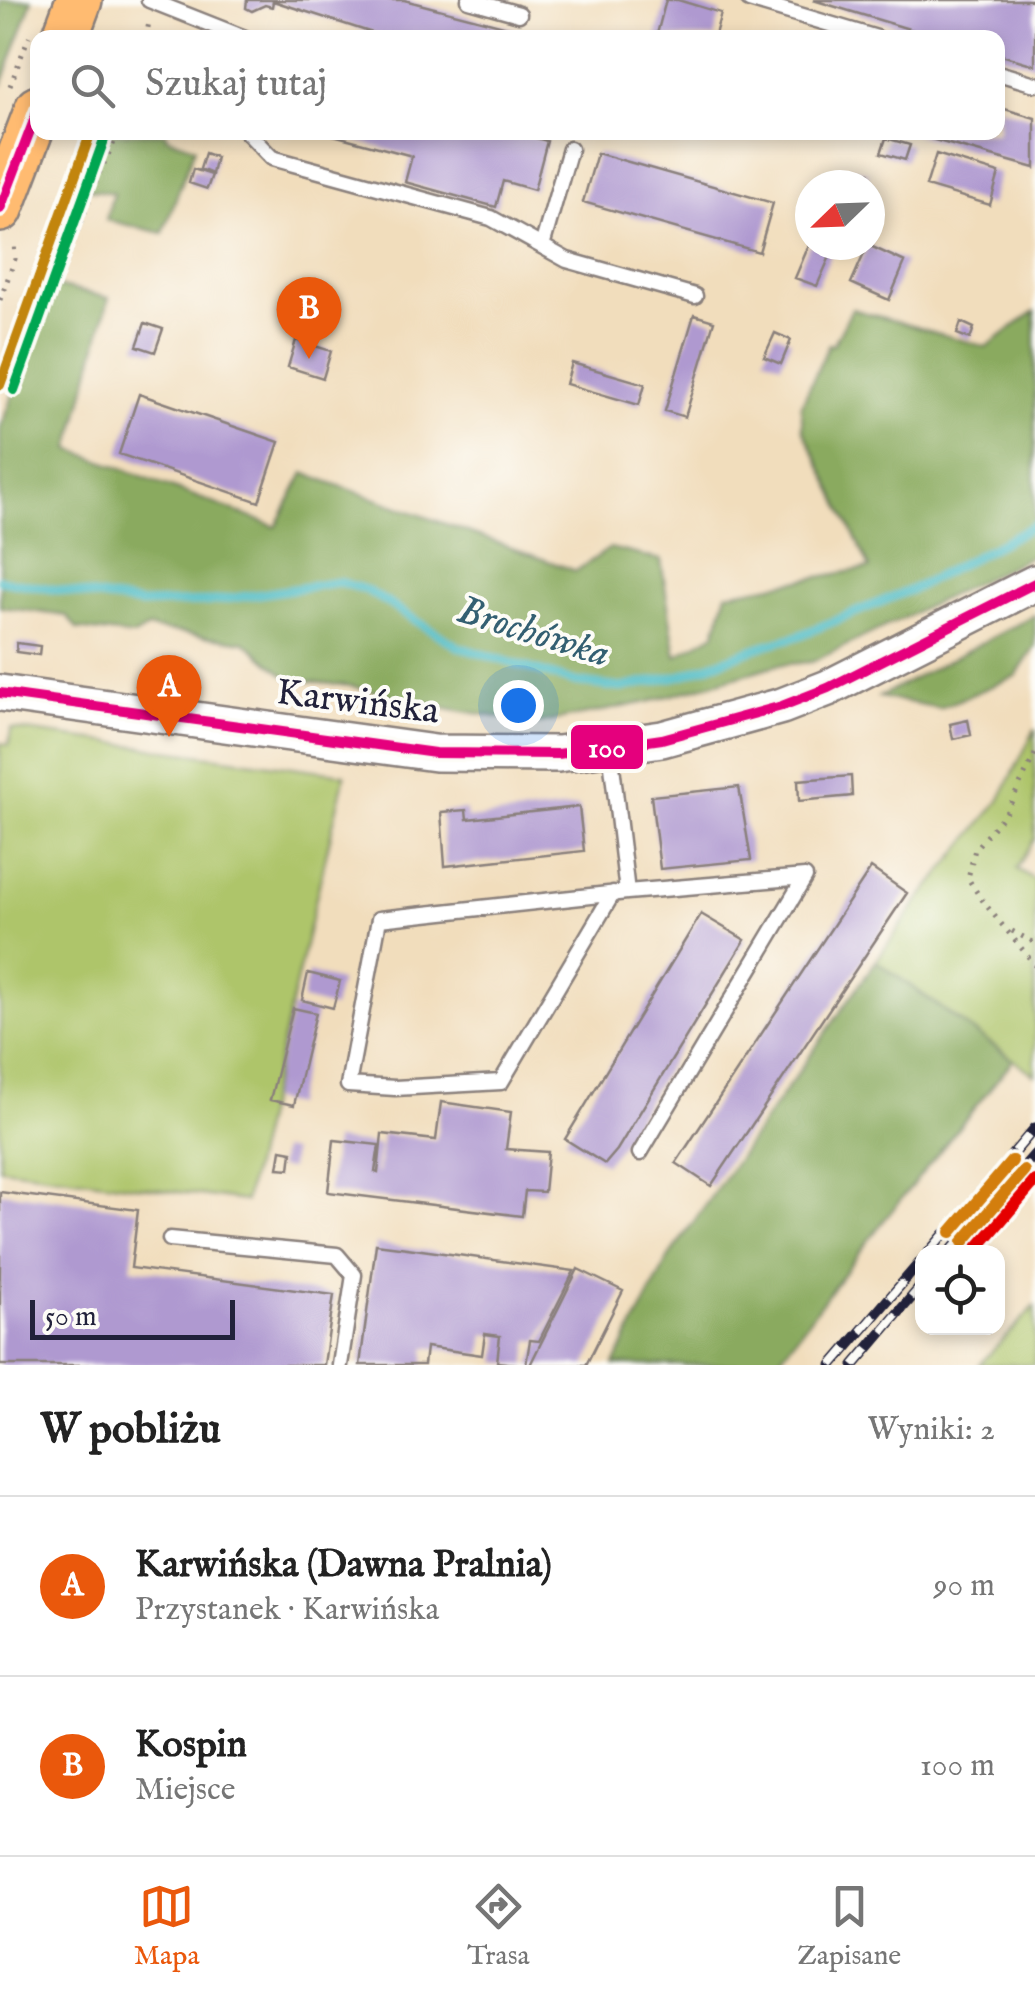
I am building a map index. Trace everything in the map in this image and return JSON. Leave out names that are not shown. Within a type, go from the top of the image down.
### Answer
[{"type":"main road","points":[[52,30],[79,0]]},
{"type":"main road","points":[[8,222],[22,102]]},
{"type":"street","name":"Karwińska","points":[[0,693],[434,753],[558,754],[610,748],[718,726],[798,700],[1035,583]]},
{"type":"lane","points":[[149,0],[224,30]]},
{"type":"lane","points":[[469,0],[519,14]]},
{"type":"lane","points":[[749,0],[851,30]]},
{"type":"lane","points":[[198,20],[201,30]]},
{"type":"lane","points":[[1005,74],[1035,84]]},
{"type":"lane","points":[[255,140],[272,158],[492,218],[567,260],[694,296]]},
{"type":"lane","points":[[542,246],[570,150]]},
{"type":"lane","points":[[610,748],[620,893],[501,1082],[395,1088],[348,1085],[379,919],[620,893],[804,877],[640,1154]]},
{"type":"lane","points":[[170,1240],[337,1256],[354,1276],[340,1365]]},
{"type":"path","points":[[63,272],[115,140]]},
{"type":"path","points":[[0,300],[15,258],[8,222]]},
{"type":"path","points":[[1035,754],[1007,811],[975,849],[968,878],[981,902],[1010,930],[1035,966]]},
{"type":"path","points":[[1010,930],[1035,943]]},
{"type":"green space","points":[[0,0],[32,0],[2,85],[0,84]]},
{"type":"green space","points":[[98,140],[175,140],[195,147],[163,233],[106,220],[113,193],[81,188]]},
{"type":"green space","points":[[52,285],[109,298],[70,449],[276,527],[304,473],[576,571],[610,548],[661,560],[676,656],[715,633],[727,593],[870,568],[803,429],[801,406],[829,344],[833,345],[852,309],[986,347],[1035,311],[1035,554],[812,662],[777,665],[648,702],[537,724],[350,686],[289,679],[245,642],[148,628],[134,636],[77,629],[67,616],[0,607],[0,429]]},
{"type":"green space","points":[[1035,615],[1035,647],[1016,676],[940,708],[879,697]]},
{"type":"green space","points":[[11,729],[345,774],[245,1201],[0,1168],[0,743],[9,745]]},
{"type":"green space","points":[[1035,729],[1035,838],[1017,869],[1035,880],[1035,1075],[876,961],[916,904],[999,801]]},
{"type":"green space","points":[[876,961],[1013,1060],[874,1233],[775,1365],[614,1365],[669,1257]]},
{"type":"green space","points":[[1035,1306],[1035,1365],[979,1365]]},
{"type":"building","points":[[247,0],[404,0],[519,30],[363,30],[273,1],[272,7],[265,5],[252,11],[246,8]]},
{"type":"building","points":[[666,0],[721,13],[716,30],[658,30]]},
{"type":"building","points":[[813,0],[1035,0],[1035,65],[1005,56],[1005,30],[912,30]]},
{"type":"building","points":[[1005,109],[1035,118],[1035,168],[935,140],[1005,140]]},
{"type":"building","points":[[352,140],[547,141],[534,190],[503,181],[496,207],[405,182],[412,156]]},
{"type":"building","points":[[885,140],[910,145],[905,160],[881,153]]},
{"type":"building","points":[[205,153],[216,157],[212,174],[200,169]]},
{"type":"building","points":[[597,153],[773,203],[759,252],[583,202]]},
{"type":"building","points":[[936,154],[999,173],[990,205],[926,186]]},
{"type":"building","points":[[193,169],[212,175],[207,189],[189,183]]},
{"type":"building","points":[[885,253],[905,262],[889,300],[851,283],[861,260],[885,260]]},
{"type":"building","points":[[803,260],[828,260],[817,286],[795,278]]},
{"type":"building","points":[[694,315],[714,321],[685,417],[665,411]]},
{"type":"building","points":[[961,322],[974,328],[970,339],[957,334]]},
{"type":"building","points":[[145,323],[163,329],[155,352],[137,346]]},
{"type":"building","points":[[775,333],[791,340],[781,364],[764,357]]},
{"type":"building","points":[[296,340],[331,351],[323,378],[288,367]]},
{"type":"building","points":[[572,363],[645,384],[639,405],[566,384]]},
{"type":"building","points":[[139,394],[279,442],[259,502],[119,454]]},
{"type":"building","points":[[17,643],[40,646],[39,655],[16,652]]},
{"type":"building","points":[[968,720],[971,735],[953,739],[950,724]]},
{"type":"building","points":[[851,776],[852,796],[799,801],[798,780]]},
{"type":"building","points":[[739,787],[751,860],[660,869],[651,796]]},
{"type":"building","points":[[579,807],[584,851],[445,866],[441,812],[466,810],[467,819]]},
{"type":"building","points":[[871,868],[907,893],[711,1186],[676,1163]]},
{"type":"building","points":[[701,914],[745,940],[605,1164],[565,1139]]},
{"type":"building","points":[[308,973],[340,981],[333,1008],[302,1000]]},
{"type":"building","points":[[293,1008],[316,1013],[294,1105],[270,1100]]},
{"type":"building","points":[[441,1102],[511,1112],[506,1149],[548,1152],[544,1192],[525,1191],[522,1216],[328,1192],[334,1140],[379,1145],[375,1172],[378,1173],[382,1134],[436,1140]]},
{"type":"building","points":[[281,1150],[292,1152],[290,1169],[278,1168]]},
{"type":"building","points":[[0,1192],[138,1210],[131,1268],[334,1295],[324,1365],[0,1365]]},
{"type":"building","points":[[376,1244],[574,1271],[539,1341],[530,1340],[526,1365],[497,1362],[500,1336],[485,1334],[482,1355],[426,1347],[424,1365],[360,1365]]},
{"type":"building","points":[[578,1269],[623,1291],[586,1365],[530,1365]]},
{"type":"waterway","name":"Brochówka","points":[[0,580],[140,604],[207,602],[339,582],[366,590],[459,647],[574,682],[621,688],[683,675],[798,636],[915,588],[1035,525]]},
{"type":"railway","points":[[935,1245],[1035,1128]]},
{"type":"railway","points":[[956,1245],[1035,1154]]},
{"type":"railway","points":[[832,1365],[915,1268]]},
{"type":"railway","points":[[854,1365],[915,1293]]},
{"type":"transit line","name":"100","points":[[0,209],[30,131]]},
{"type":"transit line","points":[[0,385],[88,140]]},
{"type":"transit line","points":[[14,390],[104,140]]},
{"type":"transit line","name":"100","points":[[0,693],[435,753],[558,754],[662,739],[782,706],[828,688],[1035,583]]},
{"type":"transit line","points":[[951,1232],[1012,1161]]},
{"type":"transit line","points":[[963,1242],[1024,1171]]},
{"type":"transit line","points":[[980,1245],[1035,1181]]},
{"type":"place","name":"Kospin","points":[[309,359]]},
{"type":"place","name":"Karwińska (Dawna Pralnia)","points":[[169,737]]}]
